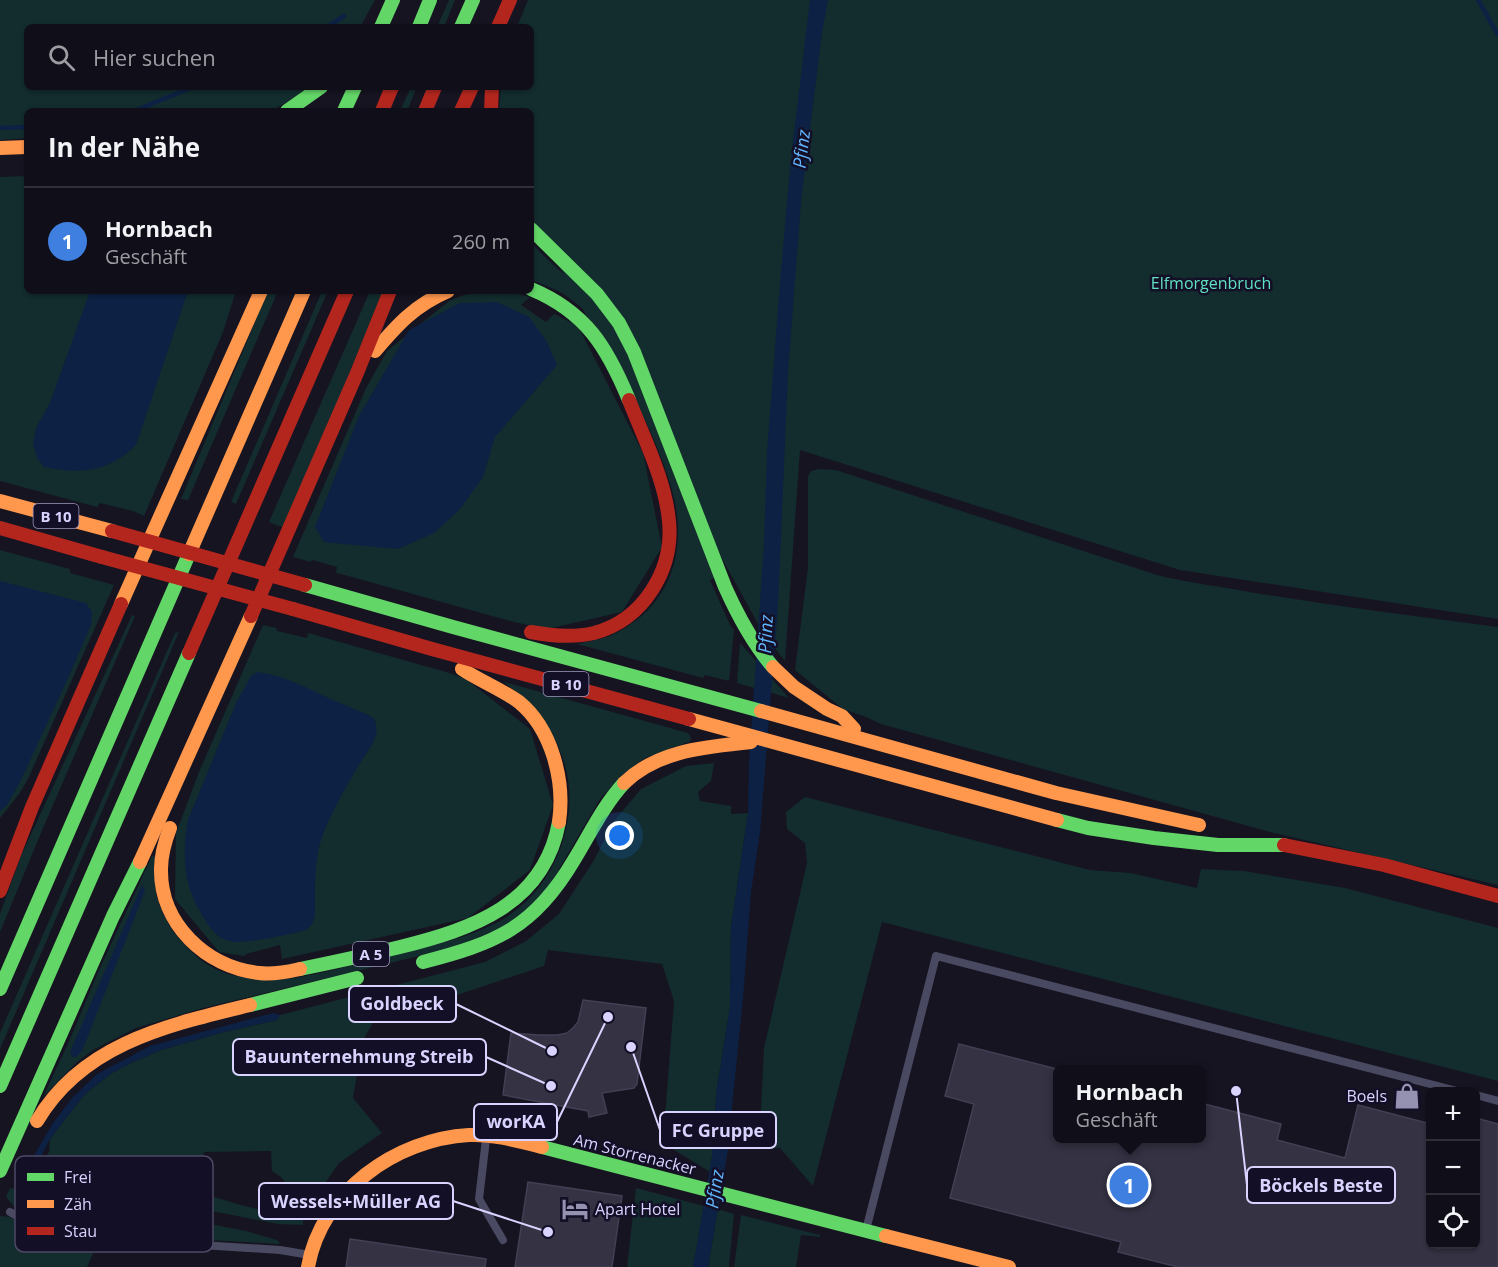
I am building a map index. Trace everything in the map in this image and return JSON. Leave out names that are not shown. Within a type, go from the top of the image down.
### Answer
[{"type":"main road","points":[[382,24],[393,0]]},
{"type":"main road","points":[[419,24],[430,0]]},
{"type":"main road","points":[[462,24],[473,0]]},
{"type":"main road","points":[[499,24],[510,0]]},
{"type":"main road","points":[[291,108],[317,90]]},
{"type":"main road","points":[[345,108],[354,90]]},
{"type":"main road","points":[[383,108],[391,90]]},
{"type":"main road","points":[[426,108],[434,90]]},
{"type":"main road","points":[[462,108],[471,90]]},
{"type":"main road","points":[[491,108],[492,90]]},
{"type":"main road","points":[[0,148],[24,147]]},
{"type":"main road","points":[[534,231],[597,294],[619,323],[634,352],[725,587],[740,619],[758,648],[785,680],[801,693],[842,716],[865,741]]},
{"type":"main road","points":[[514,628],[551,636],[577,636],[600,631],[619,622],[637,610],[655,588],[667,557],[670,534],[667,507],[658,473],[606,351],[593,333],[570,309],[559,301],[534,290]]},
{"type":"main road","points":[[0,891],[51,766],[195,434],[260,294]]},
{"type":"main road","points":[[0,989],[303,294]]},
{"type":"main road","points":[[0,1086],[346,294]]},
{"type":"main road","points":[[0,1171],[113,916],[138,867],[210,709],[357,373],[389,294]]},
{"type":"main road","points":[[357,373],[402,319],[424,302],[441,294]]},
{"type":"main road","points":[[195,434],[238,309]]},
{"type":"main road","name":"B 10","points":[[0,501],[1056,793],[1211,828]]},
{"type":"main road","name":"B 10","points":[[0,528],[432,649],[1088,828],[1218,845],[1284,845]]},
{"type":"main road","points":[[453,627],[479,622],[491,624]]},
{"type":"main road","name":"A 5","points":[[210,709],[164,844],[162,858],[162,888],[165,900],[186,936],[206,955],[219,962],[259,973],[291,971],[414,943],[471,925],[511,903],[527,889],[541,871],[554,845],[561,816],[561,793],[556,767],[548,743],[536,722],[524,707],[502,690],[466,672],[432,649]]},
{"type":"main road","name":"A 5","points":[[406,966],[488,943],[520,925],[534,914],[558,887],[601,813],[618,791],[646,766],[662,758],[700,748],[767,740]]},
{"type":"main road","points":[[19,807],[33,782],[51,766]]},
{"type":"main road","points":[[1232,832],[1384,865],[1498,896]]},
{"type":"main road","name":"A 5","points":[[10,1149],[34,1127],[60,1089],[85,1067],[120,1044],[184,1021],[373,974]]},
{"type":"main road","name":"Am Storrenacker","points":[[309,1261],[321,1227],[335,1206],[356,1183],[384,1161],[409,1148],[437,1139],[486,1135],[518,1141],[1009,1267]]},
{"type":"lane","points":[[866,1231],[936,956],[1442,1087]]},
{"type":"lane","points":[[1480,1096],[1498,1101]]},
{"type":"lane","points":[[486,1135],[479,1199],[503,1240]]},
{"type":"lane","points":[[10,1212],[15,1215]]},
{"type":"lane","points":[[213,1245],[280,1250],[309,1261]]},
{"type":"green space","points":[[0,0],[375,0],[362,24],[24,24],[24,90],[305,90],[276,108],[24,108],[24,138],[0,140]]},
{"type":"green space","points":[[449,0],[455,0],[445,24],[438,24]]},
{"type":"green space","name":"Elfmorgenbruch","points":[[528,0],[1498,0],[1498,619],[1180,570],[800,450],[785,661],[765,636],[534,221],[534,108],[499,108],[501,90],[534,90],[534,24],[518,24]]},
{"type":"green space","points":[[410,90],[416,90],[408,108],[401,108]]},
{"type":"green space","points":[[24,176],[24,294],[235,294],[223,332],[144,516],[100,503],[97,507],[0,481],[0,177]]},
{"type":"green space","points":[[534,245],[595,305],[612,328],[630,362],[714,578],[710,580],[734,630],[729,681],[705,675],[703,678],[577,644],[608,637],[632,623],[649,609],[661,593],[676,555],[677,512],[664,466],[618,355],[597,324],[584,310],[568,297],[534,281]]},
{"type":"green space","points":[[267,294],[277,294],[188,500],[181,499]]},
{"type":"green space","points":[[321,294],[327,294],[236,504],[231,502]]},
{"type":"green space","points":[[369,294],[384,294],[284,528],[269,522]]},
{"type":"green space","points":[[518,294],[530,297],[521,305],[546,322],[554,314],[578,326],[643,453],[662,547],[622,612],[547,629],[336,573],[337,567],[293,557],[366,388],[387,351],[449,301],[464,295]]},
{"type":"green space","points":[[836,470],[1157,575],[1303,601],[1498,627],[1498,885],[1270,832],[881,724],[843,709],[795,670],[808,567],[808,476],[811,471]]},
{"type":"green space","points":[[0,550],[70,569],[70,573],[114,585],[28,779],[0,818]]},
{"type":"green space","points":[[132,615],[135,616],[0,932],[0,914],[21,856]]},
{"type":"green space","points":[[263,625],[307,638],[308,633],[466,679],[530,729],[553,805],[530,870],[468,918],[282,959],[280,945],[244,956],[219,952],[175,899],[176,833],[199,772]]},
{"type":"green space","points":[[179,632],[0,1049],[0,1033],[175,633]]},
{"type":"green space","points":[[740,643],[789,698],[737,683]]},
{"type":"green space","points":[[504,682],[688,733],[691,741],[645,758],[622,775],[600,799],[545,893],[527,911],[500,929],[448,949],[203,1008],[136,1028],[93,1050],[77,1062],[43,1097],[152,856],[155,856],[155,884],[158,900],[177,937],[196,956],[212,967],[246,978],[295,978],[437,944],[496,923],[525,903],[547,875],[562,844],[569,809],[568,777],[552,733],[522,696]]},
{"type":"green space","points":[[714,763],[711,781],[698,792],[700,801],[731,806],[731,814],[748,813],[731,927],[730,1007],[717,1088],[710,1172],[663,1143],[674,1001],[662,964],[548,950],[544,966],[374,1021],[363,1040],[353,1098],[382,1133],[339,1163],[303,1215],[303,1225],[278,1224],[213,1211],[213,1197],[254,1208],[289,1214],[286,1184],[272,1171],[271,1151],[204,1152],[203,1156],[46,1156],[50,1139],[86,1093],[112,1073],[133,1062],[161,1050],[277,1020],[280,1015],[485,962],[526,941],[559,914],[594,860],[614,821],[641,789],[686,766]]},
{"type":"green space","points":[[805,797],[1090,870],[1130,873],[1197,888],[1201,869],[1244,871],[1345,888],[1498,928],[1498,1081],[882,922],[813,1186],[780,1148],[759,1148],[764,1048],[807,863],[805,843],[787,829],[786,812]]},
{"type":"green space","points":[[10,1188],[15,1189],[15,1208],[6,1197]]},
{"type":"green space","points":[[636,1188],[704,1206],[693,1267],[627,1267]]},
{"type":"green space","points":[[718,1209],[734,1214],[729,1267],[708,1267]]},
{"type":"green space","points":[[741,1215],[820,1235],[820,1237],[801,1235],[796,1267],[734,1267]]},
{"type":"green space","points":[[0,1216],[15,1220],[15,1252],[94,1252],[87,1267],[0,1267]]},
{"type":"green space","points":[[213,1225],[246,1231],[277,1240],[280,1244],[213,1240]]},
{"type":"water","name":"Pfinz","points":[[810,0],[828,0],[801,202],[788,372],[778,606],[760,832],[751,892],[727,1156],[708,1267],[693,1267],[712,1156],[717,1088],[730,1007],[731,927],[748,813],[749,761],[764,545],[767,452],[791,158]]},
{"type":"water","points":[[89,294],[187,294],[136,445],[125,454],[115,461],[93,469],[70,470],[44,467],[37,458],[33,444],[36,428],[50,403]]},
{"type":"water","points":[[497,302],[529,317],[547,342],[557,365],[495,437],[483,477],[460,509],[434,533],[398,549],[324,542],[315,527],[359,416],[409,330],[460,303]]},
{"type":"water","points":[[0,581],[86,603],[92,612],[91,625],[21,780],[7,805],[0,811]]},
{"type":"water","points":[[257,672],[290,680],[374,718],[376,732],[372,744],[334,809],[320,843],[316,868],[315,913],[312,924],[307,929],[293,933],[260,940],[234,942],[221,938],[215,933],[195,902],[187,880],[185,844],[188,820],[236,703],[251,676]]},
{"type":"water","points":[[142,885],[145,890],[140,904],[82,1051],[73,1057],[72,1048]]},
{"type":"water","points":[[273,1013],[280,1015],[277,1020],[161,1050],[112,1073],[86,1093],[50,1139],[41,1156],[34,1156],[53,1123],[73,1097],[97,1074],[150,1046]]},
{"type":"building","points":[[583,1000],[646,1008],[637,1084],[634,1088],[602,1093],[607,1113],[589,1117],[588,1111],[503,1095],[511,1033],[558,1035],[567,1033],[578,1022]]},
{"type":"building","points":[[959,1044],[1053,1068],[1053,1143],[1206,1143],[1206,1104],[1281,1124],[1277,1140],[1345,1158],[1358,1105],[1426,1123],[1426,1249],[1480,1249],[1480,1119],[1498,1124],[1498,1267],[1178,1267],[1118,1252],[1121,1242],[950,1198],[974,1104],[945,1096]]},
{"type":"building","points":[[528,1182],[622,1196],[612,1267],[515,1267]]},
{"type":"building","points":[[350,1239],[486,1259],[485,1267],[346,1267]]},
{"type":"waterway","points":[[1478,0],[1498,35]]},
{"type":"waterway","points":[[332,24],[344,16]]},
{"type":"waterway","points":[[141,108],[186,90]]},
{"type":"waterway","points":[[0,128],[24,127]]},
{"type":"traffic: fast","points":[[382,24],[393,0]]},
{"type":"traffic: fast","points":[[420,24],[430,0]]},
{"type":"traffic: fast","points":[[462,24],[473,0]]},
{"type":"traffic: fast","points":[[291,108],[317,90]]},
{"type":"traffic: fast","points":[[345,108],[354,90]]},
{"type":"traffic: fast","points":[[534,232],[597,294],[619,323],[634,352],[725,587],[746,629],[773,667]]},
{"type":"traffic: fast","points":[[534,290],[566,309],[592,333],[612,364],[629,400]]},
{"type":"traffic: fast","points":[[0,989],[189,554]]},
{"type":"traffic: fast","points":[[305,585],[761,711]]},
{"type":"traffic: fast","points":[[0,1086],[189,653]]},
{"type":"traffic: fast","points":[[423,962],[472,948],[511,929],[528,917],[559,883],[603,811],[624,783]]},
{"type":"traffic: fast","points":[[1057,820],[1088,828],[1154,838],[1218,845],[1284,845]]},
{"type":"traffic: fast","points":[[300,969],[427,940],[453,932],[501,909],[521,893],[538,874],[551,850],[559,822]]},
{"type":"traffic: fast","points":[[0,1171],[113,916],[140,862]]},
{"type":"traffic: fast","points":[[250,1005],[357,978]]},
{"type":"traffic: fast","points":[[542,1147],[886,1236]]},
{"type":"traffic: slow","points":[[0,148],[24,147]]},
{"type":"traffic: slow","points":[[121,604],[260,294]]},
{"type":"traffic: slow","points":[[189,554],[303,294]]},
{"type":"traffic: slow","points":[[375,351],[407,316],[442,294]]},
{"type":"traffic: slow","points":[[0,501],[112,531]]},
{"type":"traffic: slow","points":[[140,862],[251,616]]},
{"type":"traffic: slow","points":[[773,667],[794,687],[842,716],[854,729]]},
{"type":"traffic: slow","points":[[462,669],[519,702],[540,726],[548,741],[558,773],[559,822]]},
{"type":"traffic: slow","points":[[761,711],[1056,793],[1199,825]]},
{"type":"traffic: slow","points":[[689,719],[1057,820]]},
{"type":"traffic: slow","points":[[624,783],[637,772],[667,757],[700,748],[751,742]]},
{"type":"traffic: slow","points":[[170,828],[162,859],[163,889],[168,908],[190,939],[204,952],[240,969],[269,974],[300,969]]},
{"type":"traffic: slow","points":[[37,1121],[56,1094],[78,1073],[103,1055],[159,1030],[250,1005]]},
{"type":"traffic: slow","points":[[308,1267],[316,1240],[328,1215],[345,1193],[366,1174],[389,1159],[415,1147],[442,1139],[469,1135],[497,1137],[542,1147]]},
{"type":"traffic: slow","points":[[886,1236],[1009,1267]]},
{"type":"traffic: jam","points":[[499,24],[510,0]]},
{"type":"traffic: jam","points":[[383,108],[391,90]]},
{"type":"traffic: jam","points":[[426,108],[434,90]]},
{"type":"traffic: jam","points":[[462,108],[471,90]]},
{"type":"traffic: jam","points":[[491,108],[492,90]]},
{"type":"traffic: jam","points":[[189,653],[346,294]]},
{"type":"traffic: jam","points":[[251,616],[357,373],[389,294]]},
{"type":"traffic: jam","points":[[531,632],[578,636],[611,626],[627,617],[641,605],[660,575],[669,539],[667,505],[653,459],[629,400]]},
{"type":"traffic: jam","points":[[0,528],[102,557]]},
{"type":"traffic: jam","points":[[112,531],[305,585]]},
{"type":"traffic: jam","points":[[102,557],[293,609]]},
{"type":"traffic: jam","points":[[0,891],[32,807],[121,604]]},
{"type":"traffic: jam","points":[[293,609],[689,719]]},
{"type":"traffic: jam","points":[[1284,845],[1384,865],[1498,896]]},
{"type":"place","name":"worKA","points":[[608,1017]]},
{"type":"place","name":"FC Gruppe","points":[[631,1047]]},
{"type":"place","name":"Goldbeck","points":[[552,1051]]},
{"type":"place","name":"Bauunternehmung Streib","points":[[551,1086]]},
{"type":"place","name":"Böckels Beste","points":[[1236,1091]]},
{"type":"place","name":"Boels","points":[[1407,1096]]},
{"type":"place","name":"Hornbach","points":[[1129,1185]]},
{"type":"place","name":"Apart Hotel","points":[[575,1209]]},
{"type":"place","name":"Wessels+Müller AG","points":[[548,1232]]}]
